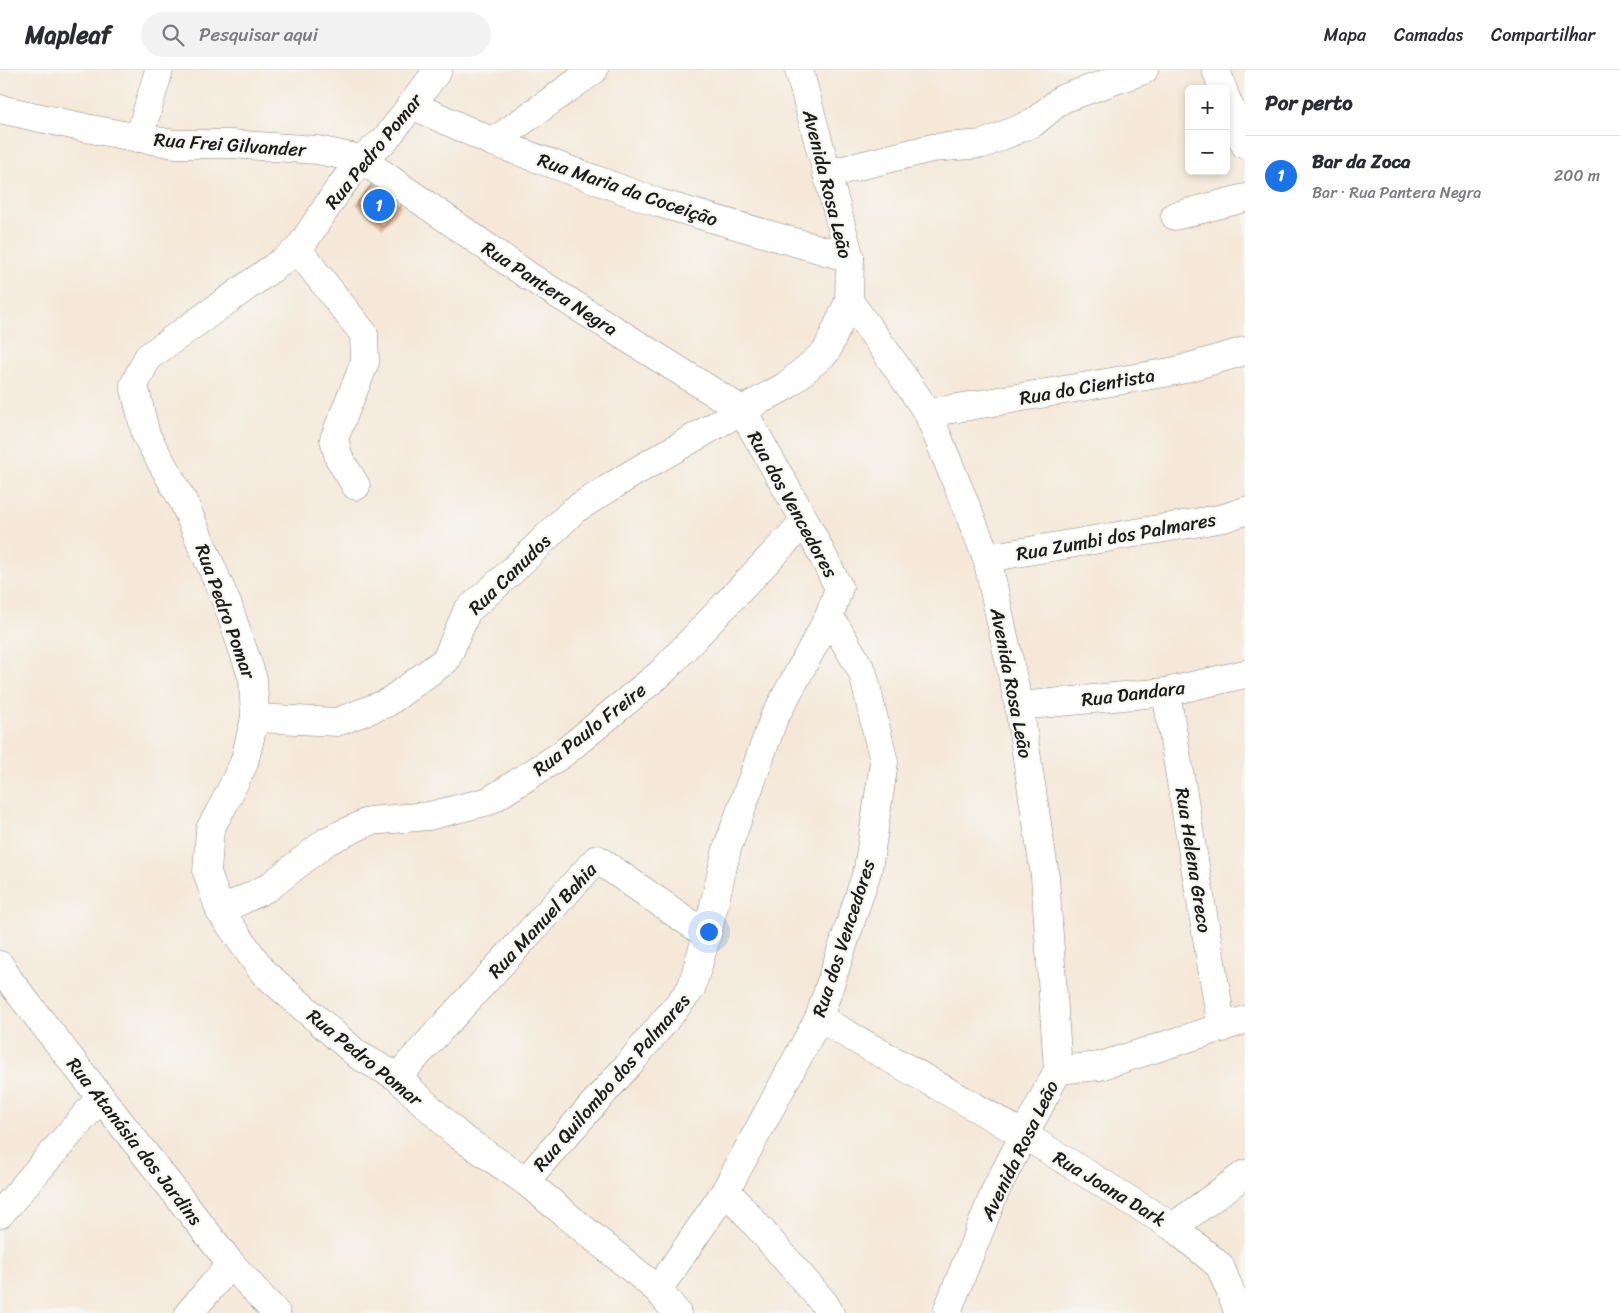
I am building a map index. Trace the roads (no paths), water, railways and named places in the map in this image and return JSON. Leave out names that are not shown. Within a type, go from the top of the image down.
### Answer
[{"type":"street","name":"Rua Frei Gilvander","points":[[159,70],[139,138],[174,144],[231,144],[317,150],[361,159]]},
{"type":"street","name":"Rua Pedro Pomar","points":[[438,70],[385,140],[361,159],[298,250],[148,357],[134,385],[146,435],[184,503],[228,606],[253,679],[255,718],[244,763],[210,828],[207,872],[220,911],[263,972],[358,1055],[397,1077],[458,1135],[525,1181],[658,1290],[677,1313]]},
{"type":"street","points":[[492,142],[594,70]]},
{"type":"street","name":"Avenida Rosa Leão","points":[[799,70],[850,258],[849,301],[928,414],[987,558],[1020,706],[1046,876],[1058,1070],[997,1187],[948,1309],[949,1313]]},
{"type":"street","points":[[827,174],[932,148],[983,144],[1033,123],[1062,99],[1144,70]]},
{"type":"street","points":[[1216,70],[1222,85]]},
{"type":"street","name":"Rua Maria da Coceição","points":[[412,105],[492,142],[659,203],[850,258]]},
{"type":"street","points":[[1230,108],[1245,145]]},
{"type":"street","points":[[0,109],[139,138]]},
{"type":"street","name":"Rua Pantera Negra","points":[[361,159],[530,277],[742,410]]},
{"type":"street","points":[[1175,216],[1245,198]]},
{"type":"street","points":[[298,250],[364,334],[365,362],[334,439],[339,458],[356,486]]},
{"type":"street","name":"Rua dos Vencedores","points":[[658,1290],[726,1190],[820,1018],[868,869],[884,762],[863,673],[838,630],[828,617],[839,588],[805,521],[742,410],[786,386],[826,352],[849,301]]},
{"type":"street","name":"Rua do Cientista","points":[[928,414],[1176,371],[1245,351]]},
{"type":"street","name":"Rua Canudos","points":[[255,718],[337,722],[387,703],[446,660],[467,611],[511,572],[574,510],[633,473],[742,410]]},
{"type":"street","name":"Rua Zumbi dos Palmares","points":[[987,558],[1224,518],[1245,511]]},
{"type":"street","name":"Rua Paulo Freire","points":[[220,911],[268,887],[327,841],[370,821],[430,816],[489,801],[561,755],[662,672],[805,521]]},
{"type":"street","name":"Rua Quilombo dos Palmares","points":[[525,1181],[629,1064],[691,989],[707,935],[726,849],[774,718],[828,617]]},
{"type":"street","name":"Rua Dandara","points":[[1020,706],[1166,692],[1245,674]]},
{"type":"street","name":"Rua Helena Greco","points":[[1166,692],[1233,1024]]},
{"type":"street","name":"Rua Manuel Bahia","points":[[397,1077],[597,859],[707,935]]},
{"type":"street","name":"Rua Atanásia dos Jardins","points":[[3,976],[231,1264],[276,1313]]},
{"type":"street","name":"Rua Joana Dark","points":[[820,1018],[1024,1135],[1173,1226],[1220,1266],[1239,1313]]},
{"type":"street","points":[[1058,1070],[1100,1066],[1233,1024]]},
{"type":"street","points":[[0,1214],[100,1097]]},
{"type":"street","points":[[1173,1226],[1245,1174]]},
{"type":"street","points":[[726,1190],[824,1303],[830,1313]]},
{"type":"street","points":[[189,1313],[231,1264]]},
{"type":"street","points":[[1220,1266],[1245,1278]]},
{"type":"place","name":"Bar da Zoca","points":[[379,205]]}]
